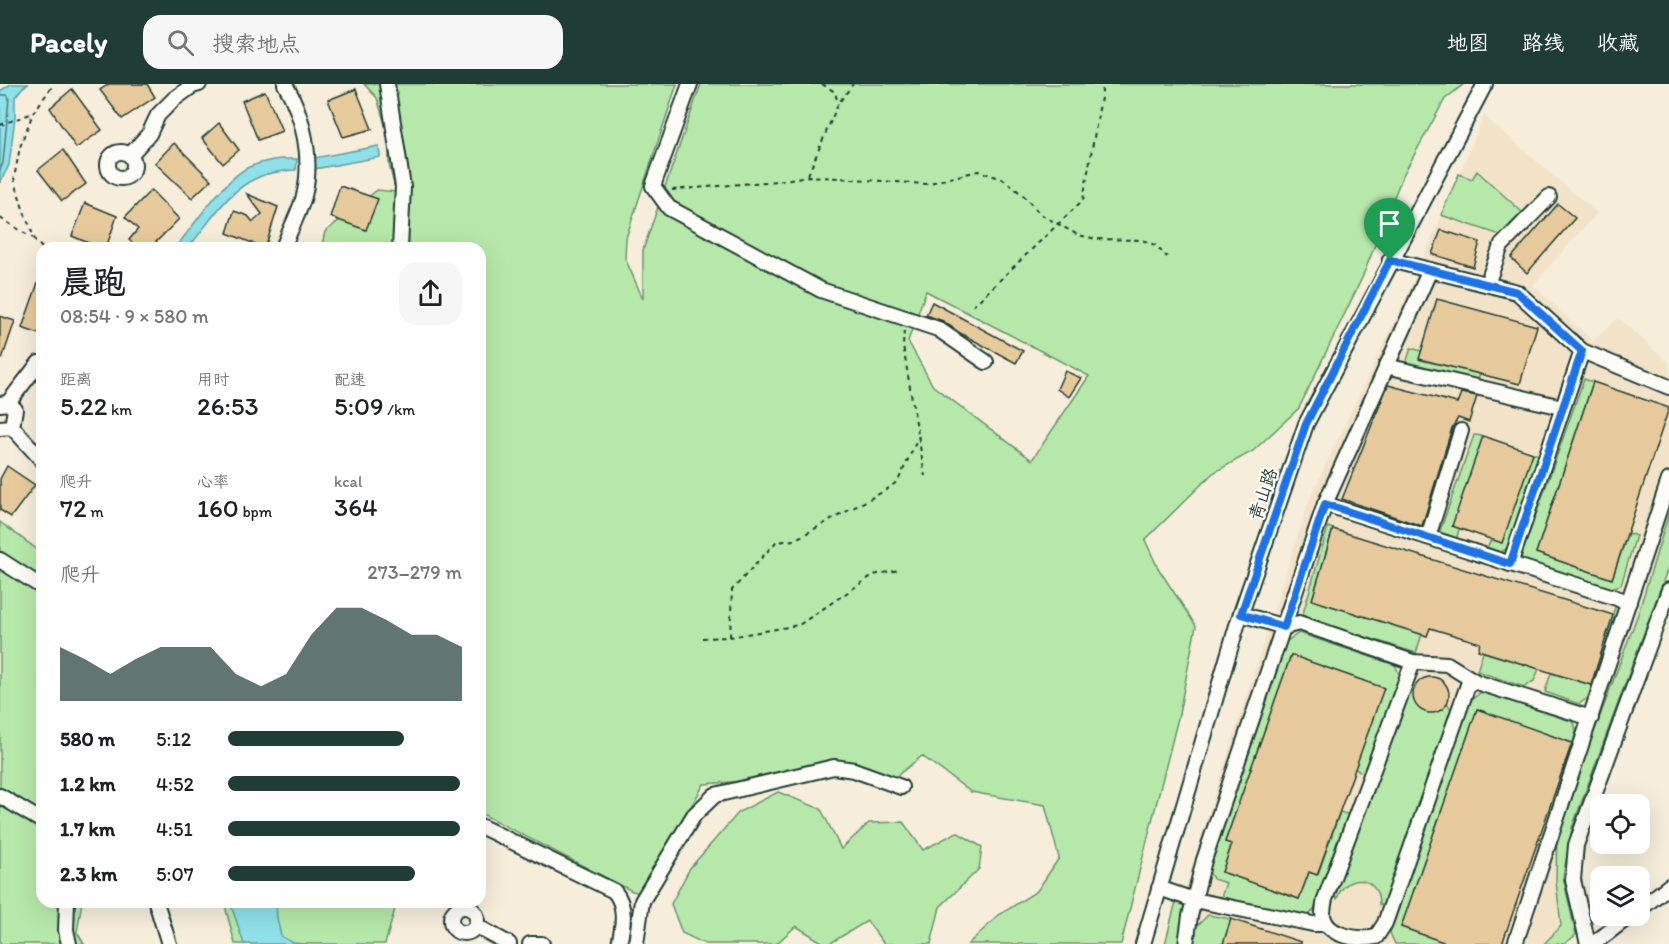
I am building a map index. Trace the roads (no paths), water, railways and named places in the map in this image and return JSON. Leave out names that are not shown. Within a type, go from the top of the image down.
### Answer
[{"type":"street","points":[[130,155],[149,134],[158,115],[174,99],[199,84]]},
{"type":"street","points":[[285,84],[305,138],[308,177],[303,199],[285,242]]},
{"type":"street","points":[[387,84],[403,187],[400,242]]},
{"type":"street","points":[[690,84],[653,186],[669,208],[821,290],[938,329],[986,362]]},
{"type":"street","name":"青山路","points":[[1143,944],[1241,614],[1306,424],[1390,260],[1485,84]]},
{"type":"street","points":[[1487,284],[1501,246],[1549,197]]},
{"type":"street","points":[[1390,260],[1517,292],[1582,351],[1669,387]]},
{"type":"street","points":[[1186,944],[1204,860],[1325,504],[1430,270]]},
{"type":"street","points":[[1510,564],[1582,351]]},
{"type":"street","points":[[36,366],[4,403],[15,409],[6,428],[36,455]]},
{"type":"street","points":[[1386,366],[1562,407]]},
{"type":"street","points":[[1428,537],[1461,431]]},
{"type":"street","points":[[1515,944],[1669,480]]},
{"type":"street","points":[[1325,504],[1629,602]]},
{"type":"street","points":[[0,560],[36,583]]},
{"type":"street","points":[[1588,944],[1573,880],[1576,845],[1669,590]]},
{"type":"street","points":[[1241,614],[1284,627],[1299,623],[1413,662],[1446,664],[1476,682],[1591,718]]},
{"type":"street","points":[[1413,662],[1325,899],[1323,915],[1326,924],[1343,940],[1378,941],[1470,679]]},
{"type":"street","points":[[636,944],[642,901],[694,815],[715,795],[834,767],[854,770],[901,788]]},
{"type":"street","points":[[0,796],[36,817]]},
{"type":"street","points":[[486,829],[614,891],[622,900],[623,928],[619,944]]},
{"type":"street","points":[[1650,901],[1669,886]]},
{"type":"street","points":[[1159,888],[1194,900],[1313,924],[1326,924]]},
{"type":"street","points":[[67,908],[66,930],[69,944]]},
{"type":"street","points":[[158,908],[169,944]]},
{"type":"street","points":[[476,926],[509,944]]},
{"type":"street","points":[[1593,944],[1617,926]]},
{"type":"street","points":[[530,944],[542,944]]},
{"type":"water","points":[[11,84],[29,84],[23,87],[15,97],[9,165],[0,183],[0,91]]},
{"type":"water","points":[[379,146],[380,157],[314,169],[314,158]]},
{"type":"water","points":[[297,159],[296,170],[268,174],[248,183],[228,198],[193,242],[180,242],[230,181],[249,167],[269,161]]},
{"type":"water","points":[[232,908],[276,908],[281,936],[293,943],[306,944],[244,944]]}]
